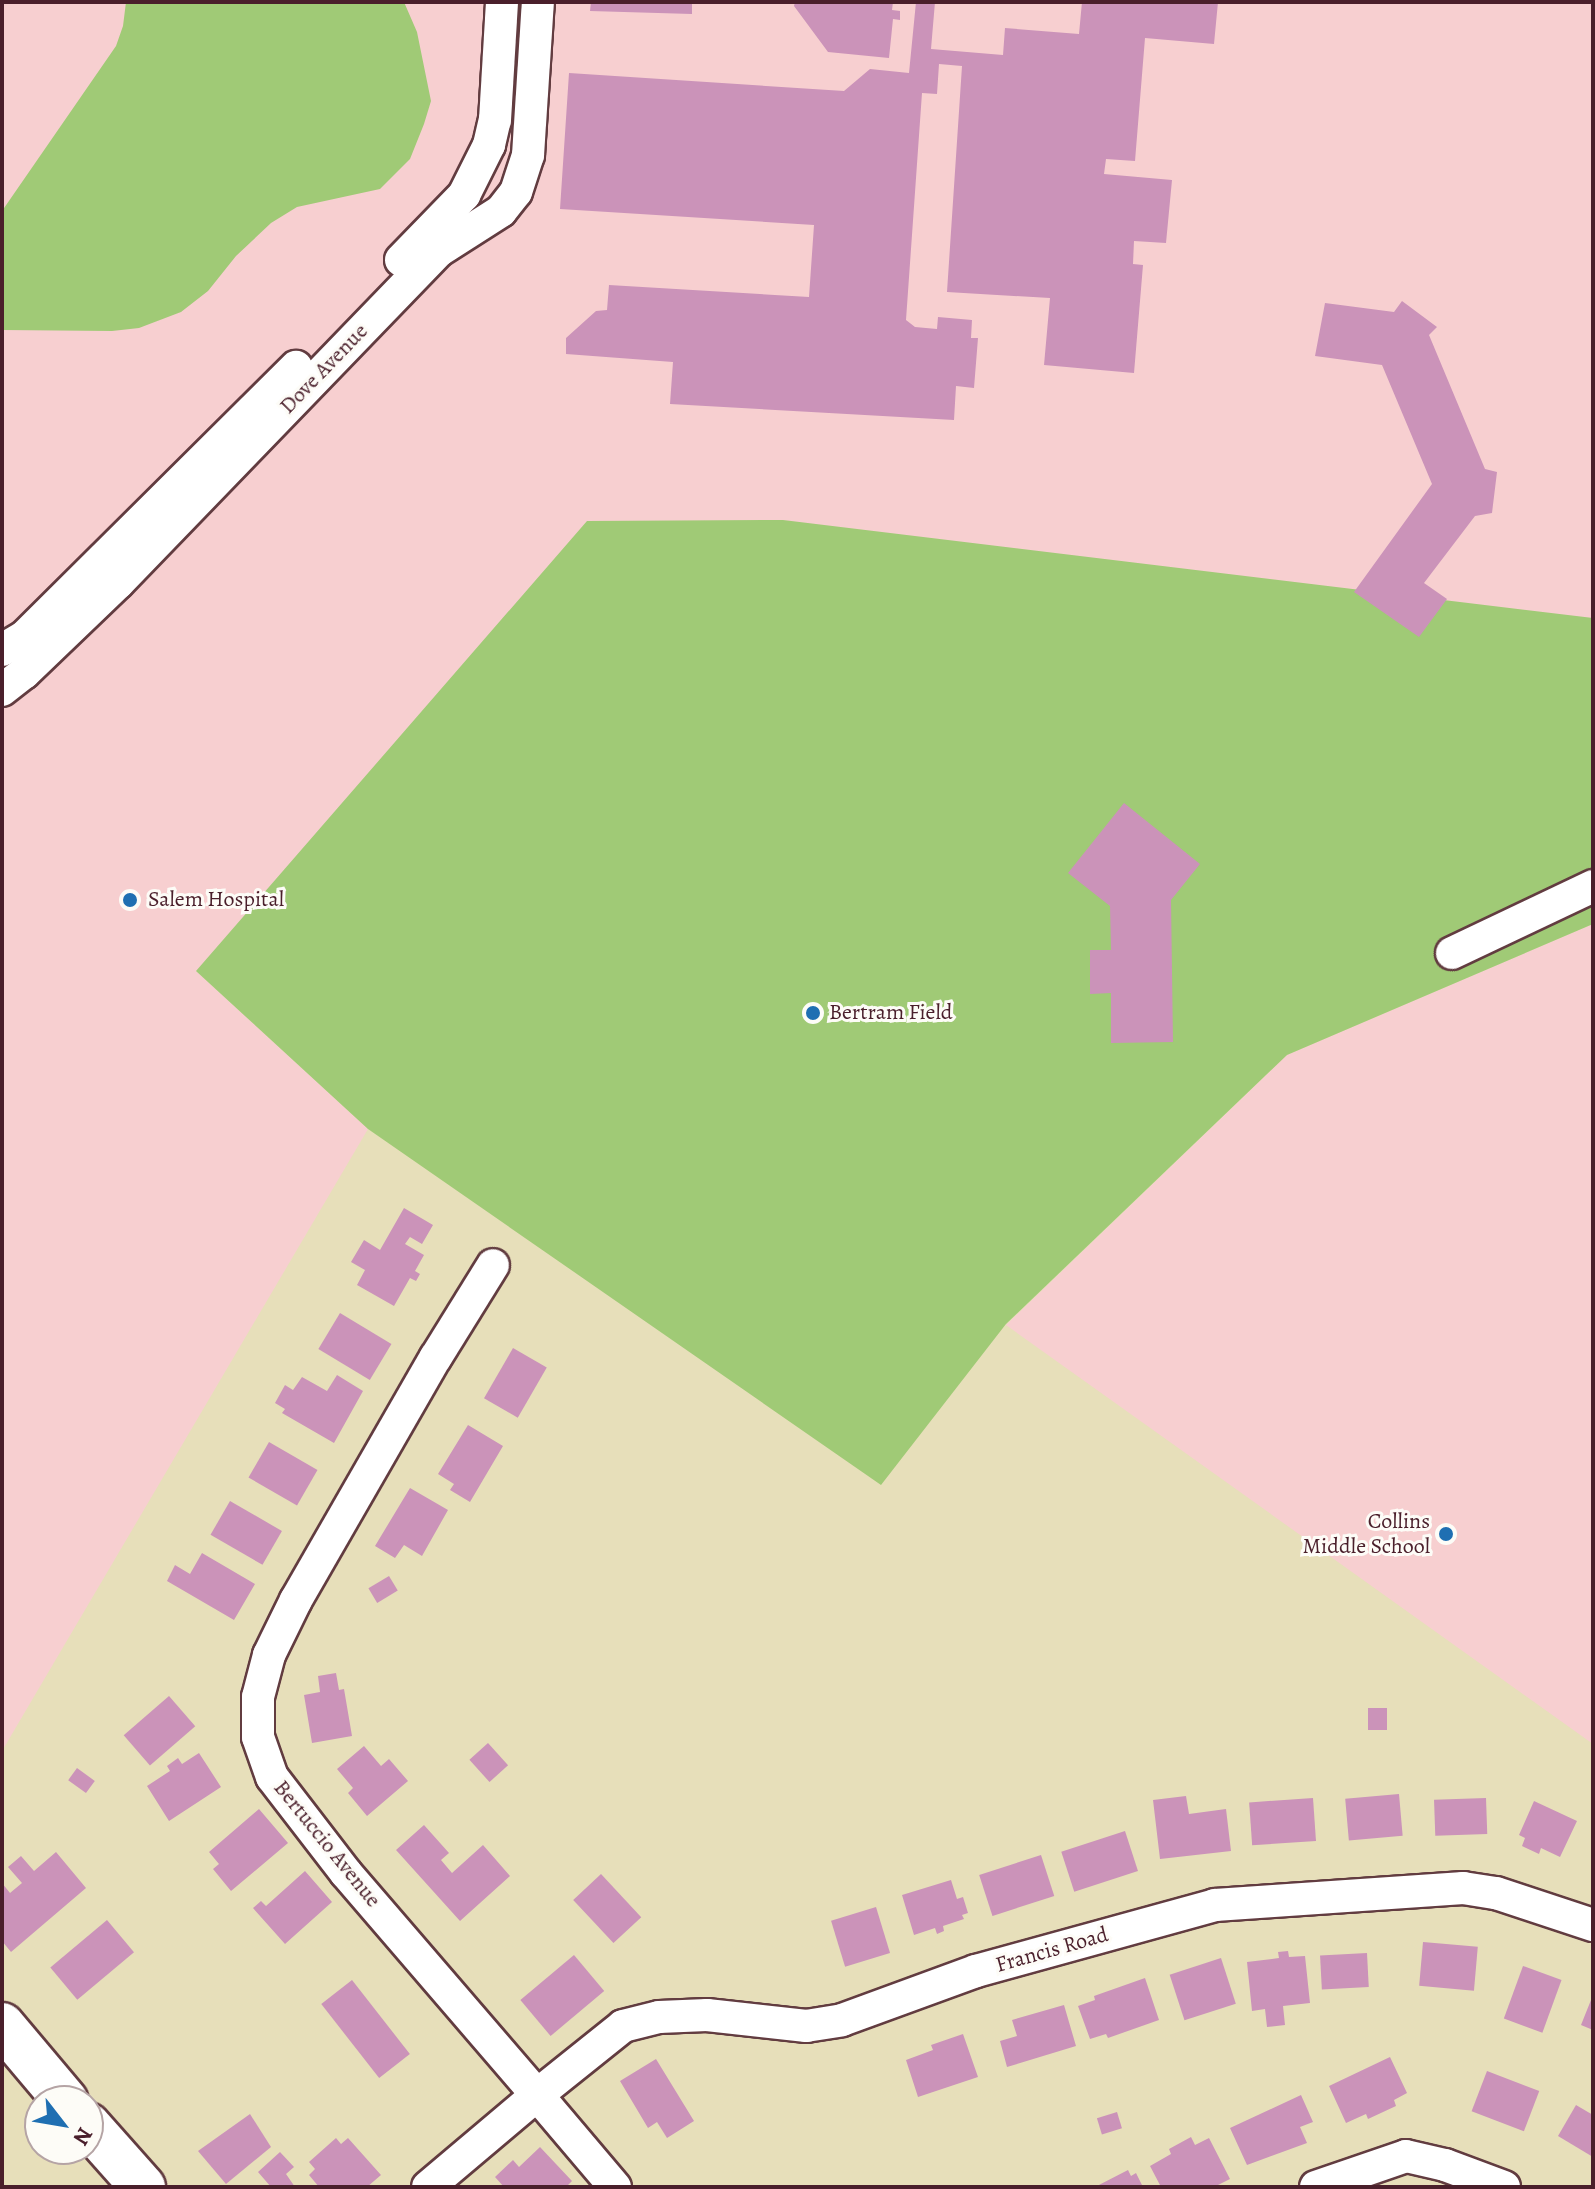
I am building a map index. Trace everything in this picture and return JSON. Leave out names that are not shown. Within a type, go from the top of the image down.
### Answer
[{"type":"main road","points":[[2,2025],[53,2085]]},
{"type":"main road","points":[[104,2143],[143,2187]]},
{"type":"street","name":"Dove Avenue","points":[[2,650],[25,636],[46,616],[464,195],[489,145],[495,120],[502,2]]},
{"type":"street","name":"Dove Avenue","points":[[2,690],[118,583],[440,250],[501,211],[516,192],[528,155],[538,2]]},
{"type":"street","points":[[1452,953],[1593,886]]},
{"type":"street","name":"Bertuccio Avenue","points":[[493,1265],[436,1357],[296,1600],[269,1655],[258,1697],[258,1737],[272,1777],[300,1815],[615,2187]]},
{"type":"street","name":"Francis Road","points":[[537,2095],[623,2026],[659,2017],[707,2015],[806,2026],[842,2020],[976,1971],[1215,1905],[1463,1888],[1496,1893],[1593,1925]]},
{"type":"street","points":[[428,2187],[537,2095]]},
{"type":"street","points":[[1316,2187],[1406,2156],[1445,2165],[1504,2187]]},
{"type":"shaded area","name":"Salem Hospital","points":[[2,2],[1593,2],[1593,850],[196,971],[368,1129],[2,1751]]},
{"type":"shaded area","name":"Collins Middle School","points":[[1593,924],[1593,1744],[1006,1325],[1287,1055]]},
{"type":"green space","points":[[126,2],[404,2],[417,32],[431,101],[424,124],[410,159],[380,189],[297,207],[271,223],[236,256],[208,291],[181,312],[139,328],[112,331],[2,330],[2,211],[116,46]]},
{"type":"green space","name":"Bertram Field","points":[[783,520],[1593,618],[1593,924],[1287,1055],[1006,1324],[881,1485],[368,1129],[196,971],[587,521]]},
{"type":"building","points":[[591,2],[692,2],[692,14],[590,11]]},
{"type":"building","points":[[795,2],[893,2],[892,10],[900,11],[900,20],[893,19],[889,58],[828,52],[794,6]]},
{"type":"building","points":[[916,2],[935,2],[931,49],[1003,55],[1005,28],[1079,34],[1082,2],[1218,2],[1214,44],[1145,38],[1135,161],[1106,159],[1104,174],[1172,180],[1166,243],[1134,241],[1133,264],[1143,265],[1134,373],[1044,365],[1050,298],[947,292],[962,66],[939,64],[937,94],[922,93],[906,320],[915,327],[937,329],[938,317],[972,320],[971,338],[978,338],[974,388],[956,386],[954,420],[670,404],[673,362],[566,354],[566,338],[596,311],[607,310],[609,285],[809,297],[814,225],[560,209],[569,73],[844,91],[870,69],[909,73]]},
{"type":"building","points":[[1402,301],[1437,327],[1429,335],[1485,469],[1497,472],[1492,513],[1475,516],[1424,583],[1447,599],[1419,637],[1354,592],[1432,484],[1382,365],[1315,356],[1325,303],[1394,312]]},
{"type":"building","points":[[1124,803],[1200,864],[1171,900],[1173,1042],[1111,1043],[1111,993],[1090,994],[1090,950],[1111,950],[1110,906],[1068,873]]},
{"type":"building","points":[[404,1208],[433,1225],[422,1244],[410,1237],[405,1244],[424,1255],[415,1271],[420,1274],[416,1281],[410,1278],[394,1306],[357,1285],[365,1270],[351,1262],[364,1240],[380,1250]]},
{"type":"building","points":[[340,1313],[391,1344],[370,1380],[318,1349]]},
{"type":"building","points":[[513,1348],[547,1368],[518,1418],[484,1398]]},
{"type":"building","points":[[337,1375],[363,1391],[334,1443],[282,1413],[285,1409],[275,1403],[285,1385],[293,1390],[302,1377],[327,1391]]},
{"type":"building","points":[[468,1425],[503,1446],[470,1502],[450,1490],[454,1484],[438,1474]]},
{"type":"building","points":[[269,1442],[317,1470],[297,1506],[248,1478]]},
{"type":"building","points":[[410,1488],[448,1510],[422,1556],[404,1545],[395,1558],[375,1546]]},
{"type":"building","points":[[230,1501],[282,1531],[262,1565],[210,1535]]},
{"type":"building","points":[[202,1553],[255,1584],[234,1620],[167,1581],[175,1565],[190,1574]]},
{"type":"building","points":[[389,1576],[398,1591],[377,1603],[368,1588]]},
{"type":"building","points":[[336,1673],[339,1690],[344,1689],[352,1736],[312,1743],[304,1695],[320,1692],[318,1676]]},
{"type":"building","points":[[169,1696],[195,1726],[150,1766],[124,1735]]},
{"type":"building","points":[[1368,1708],[1387,1708],[1387,1730],[1368,1730]]},
{"type":"building","points":[[488,1743],[508,1765],[489,1782],[469,1760]]},
{"type":"building","points":[[364,1746],[381,1766],[389,1759],[408,1781],[367,1816],[348,1793],[353,1788],[337,1769]]},
{"type":"building","points":[[199,1753],[221,1787],[169,1821],[147,1786],[170,1771],[167,1766],[178,1758],[182,1764]]},
{"type":"building","points":[[77,1768],[95,1781],[86,1793],[68,1780]]},
{"type":"building","points":[[1399,1794],[1403,1836],[1349,1841],[1345,1799]]},
{"type":"building","points":[[1186,1796],[1189,1814],[1226,1809],[1231,1851],[1160,1859],[1153,1800]]},
{"type":"building","points":[[1313,1798],[1316,1841],[1252,1845],[1249,1802]]},
{"type":"building","points":[[1486,1798],[1487,1834],[1435,1836],[1434,1800]]},
{"type":"building","points":[[1534,1801],[1577,1821],[1560,1857],[1541,1848],[1539,1854],[1522,1846],[1525,1838],[1519,1835]]},
{"type":"building","points":[[259,1809],[288,1843],[231,1891],[213,1869],[219,1864],[209,1852]]},
{"type":"building","points":[[424,1825],[449,1853],[441,1860],[452,1873],[483,1845],[510,1876],[460,1921],[396,1850]]},
{"type":"building","points":[[1125,1831],[1138,1871],[1074,1892],[1061,1852]]},
{"type":"building","points":[[56,1852],[86,1888],[11,1952],[2,1941],[2,1883],[10,1893],[22,1883],[8,1867],[21,1856],[34,1871]]},
{"type":"building","points":[[1041,1855],[1054,1896],[992,1916],[979,1875]]},
{"type":"building","points":[[305,1871],[332,1902],[285,1944],[253,1908],[261,1901],[266,1906]]},
{"type":"building","points":[[601,1874],[641,1917],[613,1943],[573,1900]]},
{"type":"building","points":[[951,1880],[957,1899],[963,1897],[968,1913],[962,1915],[964,1919],[943,1926],[944,1931],[937,1934],[935,1928],[914,1935],[902,1895]]},
{"type":"building","points":[[876,1907],[890,1953],[845,1967],[831,1921]]},
{"type":"building","points":[[107,1920],[134,1952],[77,2000],[50,1968]]},
{"type":"building","points":[[1423,1942],[1478,1947],[1474,1991],[1419,1986]]},
{"type":"building","points":[[1288,1951],[1289,1957],[1305,1956],[1310,2003],[1283,2006],[1285,2025],[1267,2027],[1265,2009],[1252,2011],[1247,1962],[1279,1958],[1278,1952]]},
{"type":"building","points":[[1367,1953],[1369,1987],[1322,1989],[1320,1955]]},
{"type":"building","points":[[574,1955],[604,1991],[551,2036],[520,2000]]},
{"type":"building","points":[[1221,1958],[1236,2004],[1184,2020],[1170,1975]]},
{"type":"building","points":[[1523,1966],[1562,1980],[1542,2033],[1504,2019]]},
{"type":"building","points":[[1145,1978],[1159,2020],[1108,2038],[1106,2034],[1090,2039],[1078,2006],[1095,2000],[1094,1996]]},
{"type":"building","points":[[352,1980],[410,2054],[379,2078],[321,2004]]},
{"type":"building","points":[[1593,1995],[1593,2030],[1581,2025]]},
{"type":"building","points":[[1064,2005],[1076,2046],[1007,2067],[1000,2041],[1017,2036],[1012,2020]]},
{"type":"building","points":[[963,2034],[978,2077],[918,2097],[906,2060],[933,2050],[931,2045]]},
{"type":"building","points":[[1390,2057],[1407,2093],[1394,2100],[1396,2106],[1368,2119],[1366,2114],[1346,2123],[1329,2086]]},
{"type":"building","points":[[656,2059],[694,2121],[667,2138],[657,2122],[648,2128],[620,2081]]},
{"type":"building","points":[[1487,2071],[1539,2091],[1524,2131],[1472,2111]]},
{"type":"building","points":[[1301,2095],[1313,2122],[1300,2127],[1307,2143],[1247,2165],[1230,2128]]},
{"type":"building","points":[[1576,2105],[1593,2115],[1593,2157],[1558,2136]]},
{"type":"building","points":[[1117,2112],[1122,2128],[1102,2134],[1097,2118]]},
{"type":"building","points":[[250,2114],[271,2147],[226,2184],[198,2151]]},
{"type":"building","points":[[1191,2137],[1195,2145],[1209,2138],[1230,2179],[1214,2187],[1161,2187],[1150,2166],[1171,2154],[1169,2149]]},
{"type":"building","points":[[336,2138],[341,2144],[348,2138],[381,2175],[367,2187],[319,2187],[309,2175],[315,2169],[309,2162]]},
{"type":"building","points":[[540,2147],[572,2181],[566,2187],[504,2187],[495,2177],[513,2160],[519,2167]]},
{"type":"building","points":[[280,2152],[294,2167],[286,2174],[295,2187],[271,2187],[258,2172]]},
{"type":"building","points":[[1128,2170],[1131,2176],[1136,2173],[1143,2187],[1095,2187]]},
{"type":"place","name":"Salem Hospital","points":[[130,900]]},
{"type":"place","name":"Bertram Field","points":[[813,1013]]},
{"type":"place","name":"Collins Middle School","points":[[1446,1534]]}]
